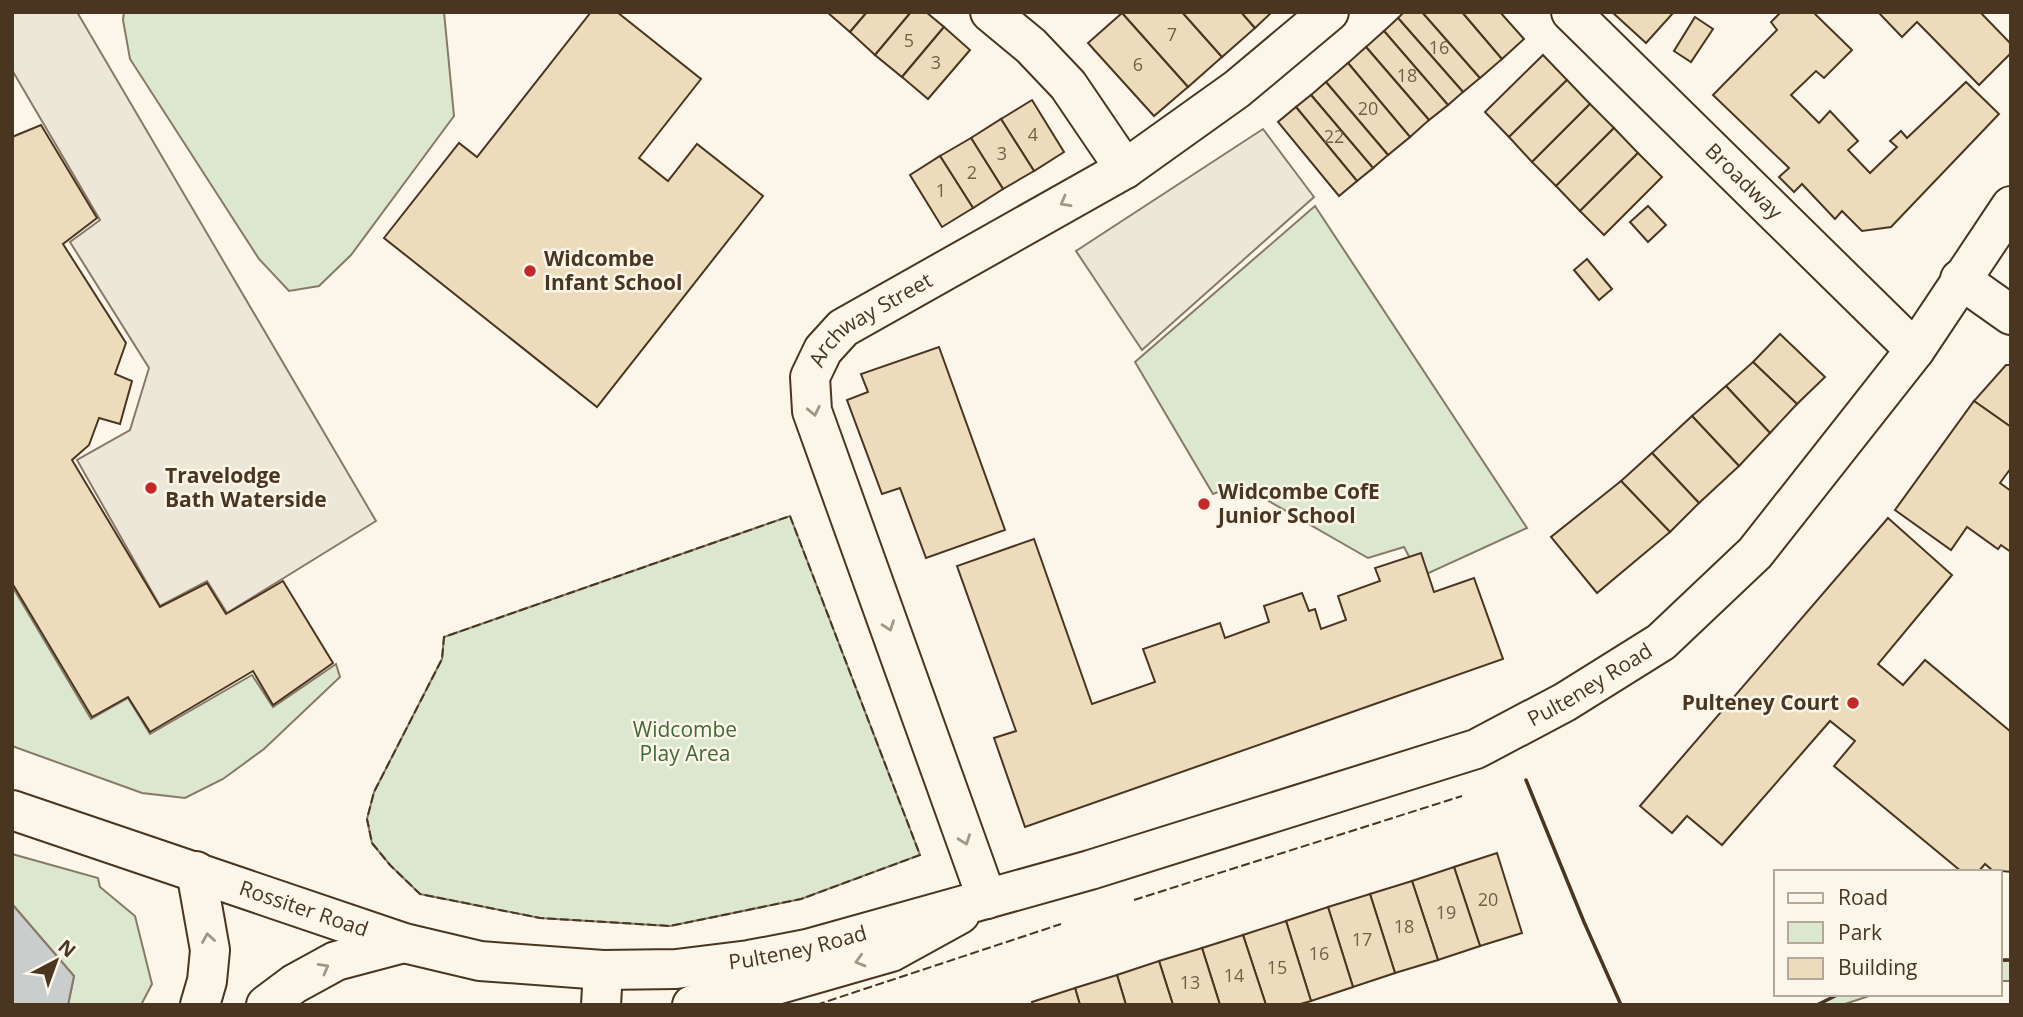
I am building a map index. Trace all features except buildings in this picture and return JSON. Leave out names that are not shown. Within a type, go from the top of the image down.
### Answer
[{"type":"main road","points":[[990,12],[1031,46],[1068,85],[1125,169]]},
{"type":"main road","name":"Archway Street","points":[[987,900],[812,411],[810,377],[823,350],[843,328],[1125,169],[1237,89],[1329,12]]},
{"type":"main road","name":"Broadway","points":[[1571,12],[1915,350]]},
{"type":"main road","name":"Pulteney Road","points":[[602,987],[676,969],[749,960],[807,949],[1090,870],[1476,749],[1565,702],[1661,642],[1755,553],[1915,350],[2011,206]]},
{"type":"main road","points":[[1960,279],[2011,315]]},
{"type":"main road","name":"Rossiter Road","points":[[12,810],[404,943],[602,987]]},
{"type":"main road","points":[[196,871],[210,950],[207,981],[200,1005]]},
{"type":"main road","name":"Pulteney Road","points":[[692,1005],[762,989],[891,952],[987,900]]},
{"type":"main road","points":[[266,1005],[294,984],[336,961],[404,943]]},
{"type":"green space","points":[[124,12],[444,12],[454,116],[351,255],[319,286],[289,291],[259,259],[130,59]]},
{"type":"green space","points":[[1315,206],[1527,528],[1420,577],[1404,547],[1368,558],[1239,484],[1213,494],[1135,362]]},
{"type":"green space","name":"Widcombe Play Area","points":[[790,516],[920,855],[801,899],[670,926],[540,918],[420,894],[390,865],[372,843],[367,819],[374,792],[442,659],[444,637]]},
{"type":"green space","points":[[12,586],[91,719],[128,698],[150,734],[252,675],[273,707],[336,664],[340,677],[264,749],[223,779],[185,798],[142,793],[12,746]]},
{"type":"green space","points":[[12,854],[98,878],[100,887],[135,916],[152,984],[141,1005],[68,1005],[74,976],[12,904]]},
{"type":"green space","points":[[2002,961],[2011,961],[2011,981],[2002,981]]},
{"type":"green space","points":[[1835,996],[1869,996],[1842,1005],[1817,1005]]},
{"type":"shaded area","points":[[12,12],[77,12],[376,521],[227,613],[207,581],[160,606],[77,460],[130,430],[149,368],[70,242],[100,220],[12,70]]},
{"type":"shaded area","points":[[1263,129],[1314,197],[1142,350],[1076,251]]},
{"type":"shaded area","points":[[12,904],[74,976],[68,1005],[12,1005]]},
{"type":"fence","points":[[790,516],[920,855],[801,899],[670,926],[540,918],[420,894],[390,865],[372,843],[367,819],[374,792],[442,659],[444,637],[790,516]]},
{"type":"fence","points":[[1134,900],[1462,796]]},
{"type":"fence","points":[[816,1005],[1061,924]]},
{"type":"wall","points":[[1526,780],[1621,1005]]},
{"type":"wall","points":[[2002,960],[2011,960]]},
{"type":"wall","points":[[1817,1005],[1835,996]]},
{"type":"place","name":"Widcombe Infant School","points":[[530,271]]},
{"type":"place","name":"Travelodge Bath Waterside","points":[[151,488]]},
{"type":"place","name":"Widcombe CofE Junior School","points":[[1204,504]]},
{"type":"place","name":"Pulteney Court","points":[[1853,703]]}]
